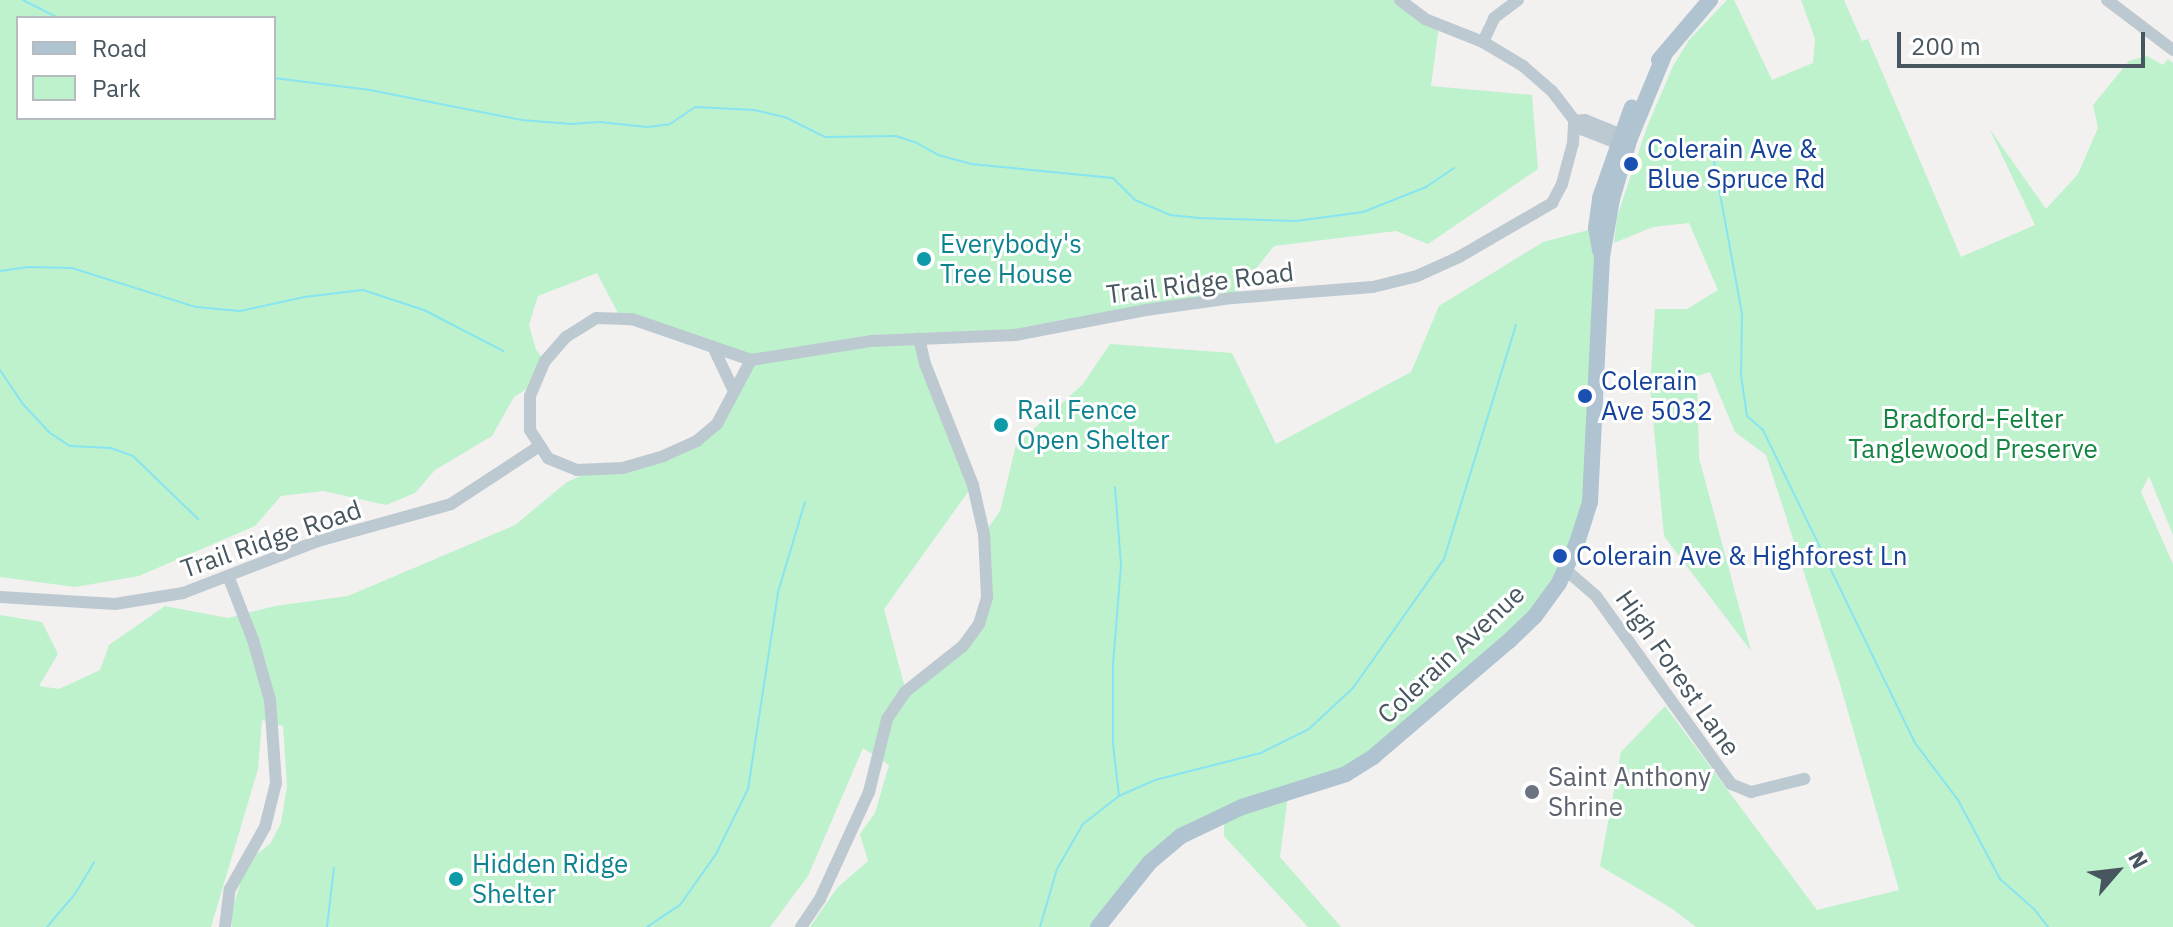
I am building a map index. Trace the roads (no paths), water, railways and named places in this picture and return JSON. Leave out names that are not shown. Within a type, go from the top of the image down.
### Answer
[{"type":"main road","name":"Colerain Avenue","points":[[1098,927],[1149,863],[1181,836],[1242,807],[1346,774],[1373,757],[1535,616],[1566,570],[1584,525],[1592,483],[1602,257],[1596,228],[1600,198],[1665,53],[1710,0]]},
{"type":"street","points":[[1400,0],[1425,19],[1483,42],[1538,78],[1574,121],[1593,135],[1624,141]]},
{"type":"street","points":[[1483,42],[1494,18],[1518,0]]},
{"type":"street","points":[[2107,0],[2173,50]]},
{"type":"street","points":[[1574,121],[1585,120],[1624,141]]},
{"type":"street","name":"Trail Ridge Road","points":[[0,597],[82,603],[148,601],[229,578],[318,541],[451,504],[538,447],[528,419],[533,385],[555,348],[589,321],[608,317],[632,319],[751,360],[827,347],[1002,336],[1175,306],[1373,287],[1417,276],[1459,257],[1552,203],[1562,184],[1573,143],[1574,121]]},
{"type":"street","points":[[1573,143],[1593,135]]},
{"type":"street","points":[[801,927],[820,899],[862,810],[882,734],[895,705],[920,679],[963,646],[979,624],[987,597],[984,534],[973,485],[925,364],[919,339]]},
{"type":"street","points":[[714,349],[733,389]]},
{"type":"street","points":[[538,447],[562,467],[577,470],[623,468],[664,456],[706,435],[717,424],[751,360]]},
{"type":"street","name":"High Forest Lane","points":[[1566,570],[1596,596],[1731,784],[1751,792],[1804,779]]},
{"type":"street","points":[[225,927],[230,889],[265,827],[276,783],[270,700],[253,640],[229,578]]},
{"type":"waterway","points":[[23,0],[54,16]]},
{"type":"waterway","points":[[276,78],[370,90],[522,120],[571,124],[600,122],[647,127],[670,124],[695,107],[754,110],[785,117],[825,137],[896,136],[938,155],[971,164],[1113,178],[1135,200],[1170,215],[1197,218],[1296,221],[1363,212],[1426,187],[1454,168]]},
{"type":"waterway","points":[[1714,161],[1742,313],[1741,375],[1747,416],[1763,430],[1915,743],[1958,800],[2000,879],[2034,909],[2048,927]]},
{"type":"waterway","points":[[0,271],[27,267],[72,268],[196,307],[240,311],[304,297],[363,290],[424,310],[503,351]]},
{"type":"waterway","points":[[1040,927],[1057,869],[1083,824],[1119,796],[1155,780],[1261,753],[1309,729],[1353,688],[1444,559],[1516,325]]},
{"type":"waterway","points":[[0,370],[22,403],[50,433],[70,446],[111,448],[133,456],[198,519]]},
{"type":"waterway","points":[[1115,487],[1121,565],[1113,665],[1113,744],[1119,796]]},
{"type":"waterway","points":[[647,927],[680,905],[716,854],[748,789],[778,592],[805,502]]},
{"type":"waterway","points":[[47,927],[75,894],[94,862]]},
{"type":"waterway","points":[[327,927],[334,867]]},
{"type":"place","name":"Colerain Ave & Blue Spruce Rd","points":[[1631,164]]},
{"type":"place","name":"Everybody's Tree House","points":[[924,259]]},
{"type":"place","name":"Colerain Ave 5032","points":[[1585,396]]},
{"type":"place","name":"Rail Fence Open Shelter","points":[[1001,425]]},
{"type":"place","name":"Colerain Ave & Highforest Ln","points":[[1560,556]]},
{"type":"place","name":"Saint Anthony Shrine","points":[[1532,792]]},
{"type":"place","name":"Hidden Ridge Shelter","points":[[456,879]]},
{"type":"park label","name":"Bradford-Felter Tanglewood Preserve","points":[[1973,434]]}]
